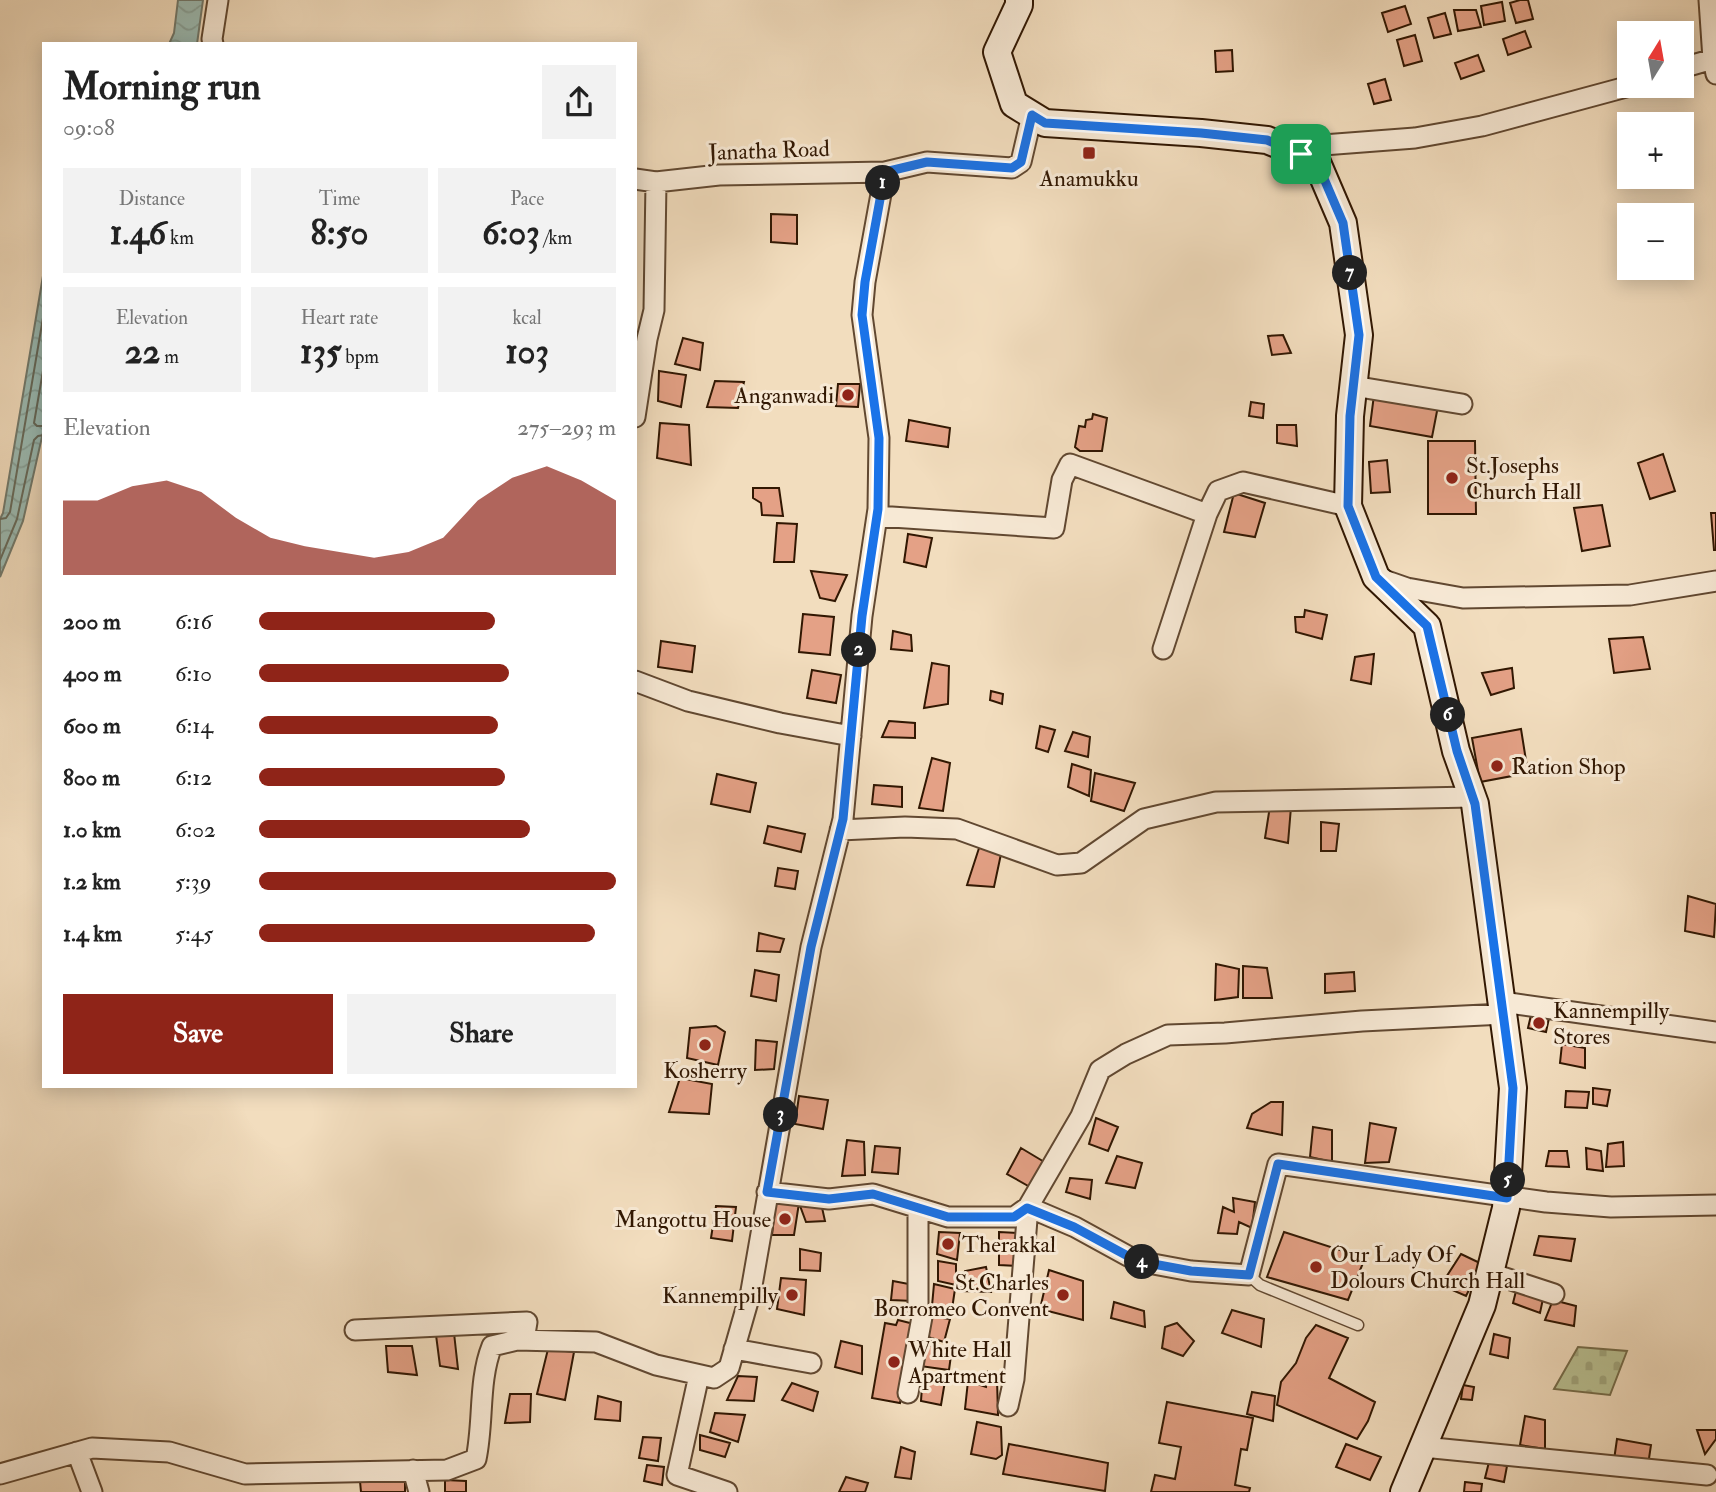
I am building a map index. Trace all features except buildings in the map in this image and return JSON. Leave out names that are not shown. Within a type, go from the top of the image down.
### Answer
[{"type":"main road","points":[[1019,0],[997,52],[1014,104],[1045,123],[1267,140],[1316,160],[1343,223],[1359,335],[1350,416],[1348,506],[1376,577],[1427,626],[1457,751],[1472,797],[1513,1088],[1507,1198],[1482,1305],[1404,1492]]},
{"type":"street","points":[[217,42],[218,0]]},
{"type":"street","points":[[1694,68],[1714,67],[1709,0]]},
{"type":"street","points":[[1301,154],[1310,146],[1415,138],[1482,127],[1617,90]]},
{"type":"street","name":"Janatha Road","points":[[637,179],[656,182],[719,175],[885,172],[927,162],[1012,168],[1021,162],[1032,115]]},
{"type":"street","points":[[0,1474],[92,1448],[169,1452],[245,1474],[447,1470],[476,1458],[481,1433],[485,1363],[492,1346],[524,1340],[596,1342],[656,1365],[714,1378],[729,1368],[751,1291],[811,947],[840,831],[862,616],[877,516],[879,438],[862,315],[865,282],[885,172]]},
{"type":"street","points":[[637,390],[641,338],[654,310],[656,182]]},
{"type":"street","points":[[1353,386],[1462,404]]},
{"type":"street","points":[[877,516],[1054,528],[1062,480],[1070,464],[1207,514]]},
{"type":"street","points":[[1163,649],[1207,514],[1218,491],[1243,482],[1348,506]]},
{"type":"street","points":[[1376,577],[1406,588],[1463,598],[1630,595],[1716,582]]},
{"type":"street","points":[[637,682],[688,701],[780,723],[851,736]]},
{"type":"street","points":[[840,831],[905,827],[957,829],[1057,865],[1081,863],[1144,819],[1216,802],[1472,797]]},
{"type":"street","points":[[767,1192],[829,1199],[873,1194],[948,1217],[1014,1217],[1027,1208],[1081,1116],[1100,1070],[1126,1054],[1168,1035],[1225,1033],[1503,1008],[1716,1032]]},
{"type":"street","points":[[1027,1208],[1074,1227],[1137,1261],[1191,1271],[1249,1275],[1278,1164],[1507,1198],[1611,1207],[1716,1205]]},
{"type":"street","points":[[908,1393],[922,1317],[918,1307],[918,1208]]},
{"type":"street","points":[[1009,1406],[1014,1379],[1028,1225],[1027,1208]]},
{"type":"street","points":[[1490,1273],[1554,1294]]},
{"type":"street","points":[[355,1330],[527,1322],[524,1340]]},
{"type":"street","points":[[734,1349],[783,1366],[811,1363]]},
{"type":"street","points":[[699,1375],[677,1483],[727,1492]]},
{"type":"street","points":[[1423,1447],[1707,1475]]},
{"type":"street","points":[[76,1452],[92,1492]]},
{"type":"street","points":[[413,1470],[419,1492]]},
{"type":"lane","points":[[1249,1275],[1260,1285],[1358,1325]]},
{"type":"green space","points":[[1578,1347],[1627,1351],[1610,1395],[1554,1389]]},
{"type":"water","points":[[178,0],[203,0],[197,42],[170,42],[174,33]]},
{"type":"water","points":[[42,282],[42,437],[23,521],[0,577],[0,519]]},
{"type":"place","name":"Anamukku","points":[[1089,153]]},
{"type":"place","name":"Anganwadi","points":[[848,395]]},
{"type":"place","name":"St.Josephs Church Hall","points":[[1452,478]]},
{"type":"place","name":"Ration Shop","points":[[1497,766]]},
{"type":"place","name":"Kannempilly Stores","points":[[1539,1023]]},
{"type":"place","name":"Kosherry","points":[[705,1045]]},
{"type":"place","name":"Mangottu House","points":[[785,1219]]},
{"type":"place","name":"Therakkal","points":[[948,1244]]},
{"type":"place","name":"Our Lady Of Dolours Church Hall","points":[[1316,1267]]},
{"type":"place","name":"Kannempilly","points":[[792,1295]]},
{"type":"place","name":"St.Charles Borromeo Convent","points":[[1063,1295]]},
{"type":"place","name":"White Hall Apartment","points":[[894,1362]]},
{"type":"route","points":[[1032,115],[1045,123],[1267,140],[1301,154],[1316,160],[1343,223],[1359,335],[1350,416],[1348,506],[1376,577],[1427,626],[1457,751],[1475,804],[1513,1088],[1507,1198],[1278,1164],[1249,1275],[1191,1271],[1137,1261],[1074,1227],[1027,1208],[1014,1217],[948,1217],[873,1194],[829,1199],[767,1192],[811,947],[843,819],[862,616],[878,509],[879,438],[862,315],[865,282],[885,172],[927,162],[1012,168],[1021,162],[1032,115]]}]
